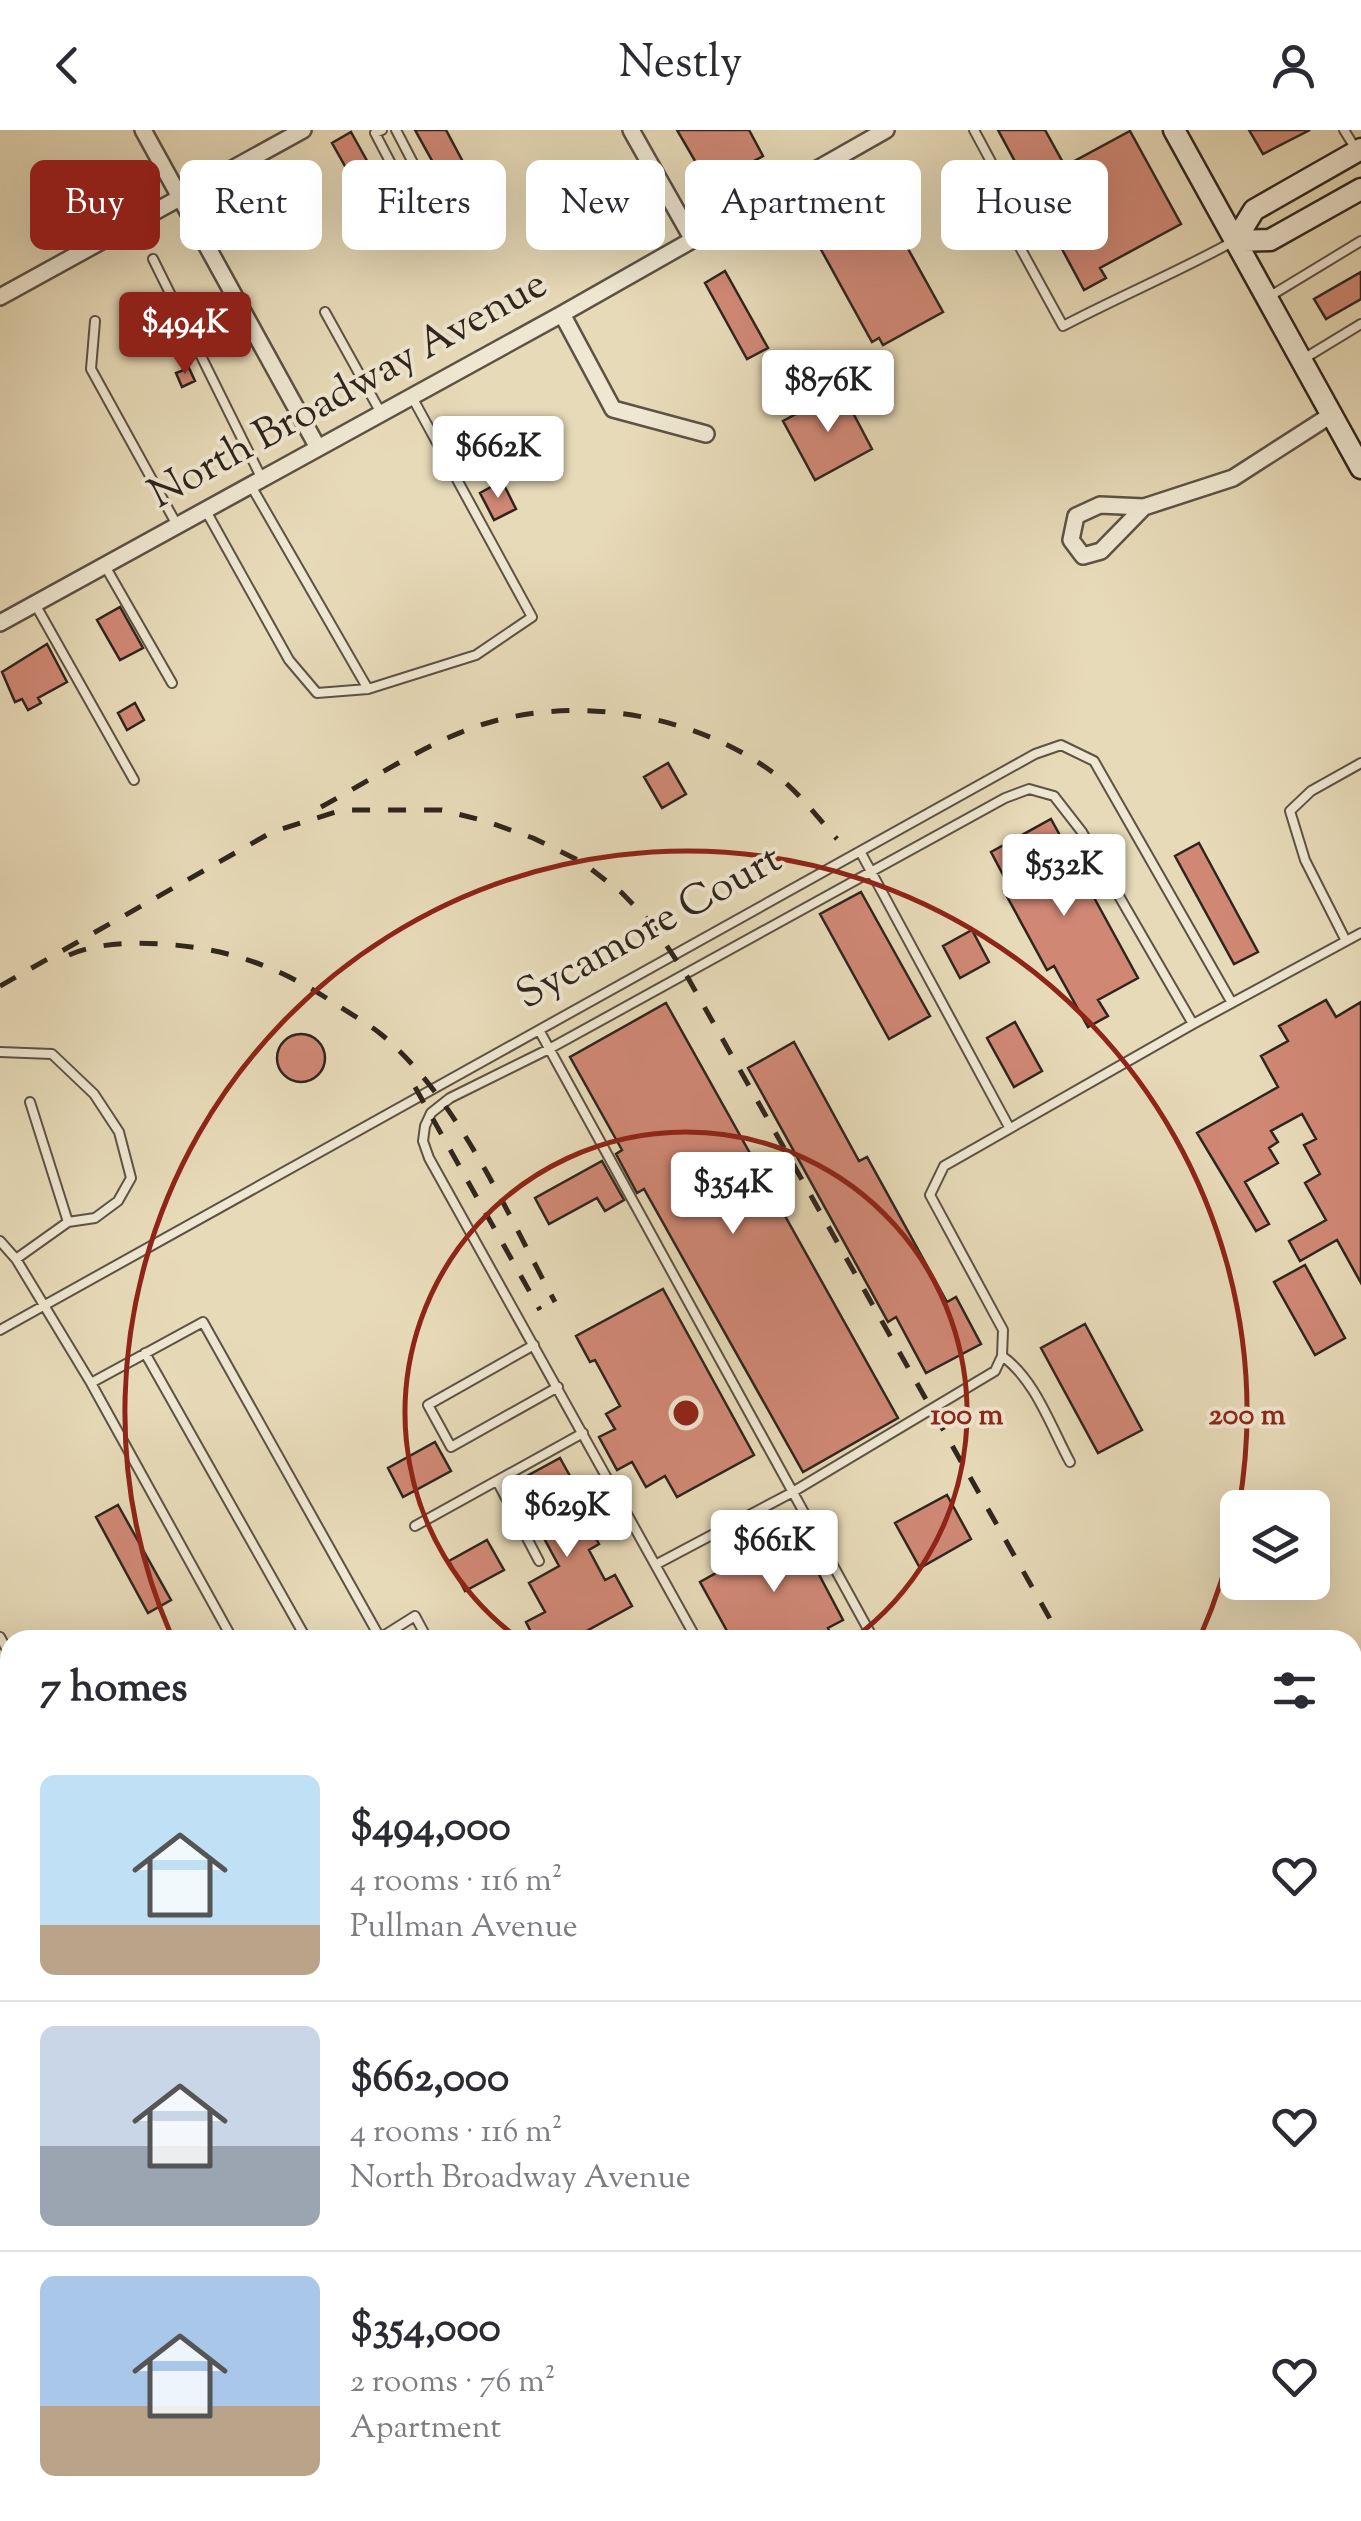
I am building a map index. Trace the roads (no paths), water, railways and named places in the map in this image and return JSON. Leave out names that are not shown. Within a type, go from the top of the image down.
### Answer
[{"type":"main road","points":[[1174,130],[1332,415],[1354,438],[1361,468]]},
{"type":"main road","points":[[1235,240],[1254,210],[1359,150]]},
{"type":"main road","points":[[1235,240],[1270,240],[1360,192]]},
{"type":"street","points":[[0,297],[180,199],[143,130]]},
{"type":"street","points":[[250,160],[303,130]]},
{"type":"street","points":[[631,130],[685,226]]},
{"type":"street","name":"North Broadway Avenue","points":[[832,160],[886,130]]},
{"type":"street","name":"North Broadway Avenue","points":[[0,623],[562,314],[685,242]]},
{"type":"street","points":[[208,250],[317,446]]},
{"type":"street","points":[[562,314],[614,409],[706,434]]},
{"type":"street","points":[[1144,507],[1102,552],[1084,556],[1072,540],[1076,516],[1100,505],[1144,507],[1233,478],[1332,415]]},
{"type":"lane","points":[[382,130],[375,134],[420,220],[438,212],[396,130]]},
{"type":"lane","points":[[974,130],[1024,223],[1010,231],[1063,326],[1143,284],[1170,276],[1235,240]]},
{"type":"lane","points":[[1344,130],[1359,150]]},
{"type":"lane","points":[[1267,298],[1361,241]]},
{"type":"lane","points":[[153,260],[256,481],[368,689]]},
{"type":"lane","points":[[325,312],[382,413]]},
{"type":"lane","points":[[95,322],[90,369],[177,525]]},
{"type":"lane","points":[[1301,360],[1361,324]]},
{"type":"lane","points":[[206,511],[289,660],[317,692],[368,689],[476,655],[532,617],[412,397]]},
{"type":"lane","points":[[105,566],[172,684]]},
{"type":"lane","points":[[35,604],[134,780]]},
{"type":"lane","name":"Sycamore Court","points":[[0,1330],[1034,754],[1061,745],[1094,761],[1232,1003]]},
{"type":"lane","points":[[1346,941],[1305,860],[1290,811],[1310,791],[1361,763]]},
{"type":"lane","points":[[691,1630],[429,1158],[423,1142],[431,1114],[1005,798],[1029,789],[1054,796],[1082,832],[1193,1024]]},
{"type":"lane","points":[[862,853],[1010,1128]]},
{"type":"lane","points":[[657,1564],[791,1493],[996,1371],[1002,1356],[1003,1330],[930,1195],[944,1166],[1361,933]]},
{"type":"lane","points":[[539,1030],[868,1630]]},
{"type":"lane","points":[[0,1052],[52,1054],[94,1094],[120,1132],[132,1178],[118,1201],[95,1218],[68,1222],[16,1259]]},
{"type":"lane","points":[[30,1102],[68,1222]]},
{"type":"lane","points":[[0,1242],[16,1259],[91,1383],[227,1630]]},
{"type":"lane","points":[[91,1383],[203,1322],[372,1630]]},
{"type":"lane","points":[[534,1345],[428,1405],[451,1447],[558,1387]]},
{"type":"lane","points":[[145,1354],[301,1630]]},
{"type":"lane","points":[[1002,1356],[1017,1366],[1026,1380],[1070,1462]]},
{"type":"lane","points":[[415,1526],[583,1433]]},
{"type":"lane","points":[[496,1481],[539,1561]]},
{"type":"lane","points":[[392,1630],[415,1616],[423,1630]]},
{"type":"railway","points":[[321,807],[421,751],[484,724],[521,715],[599,711],[677,725],[749,756],[803,799],[837,839]]},
{"type":"railway","points":[[0,986],[272,832],[342,810],[442,810],[533,838],[582,862],[622,893],[653,925],[688,978],[1056,1630]]},
{"type":"railway","points":[[69,955],[99,946],[133,943],[233,955],[300,982],[376,1030],[410,1062],[458,1125],[555,1302]]},
{"type":"railway","points":[[415,1087],[540,1310]]}]
